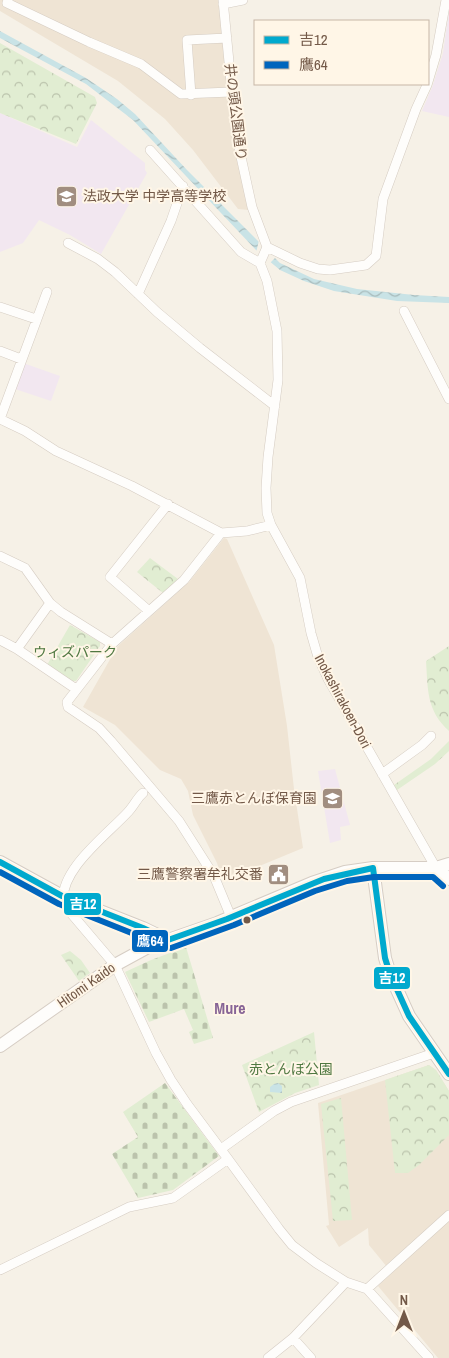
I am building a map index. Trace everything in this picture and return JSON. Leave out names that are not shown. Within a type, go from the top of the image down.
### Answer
[{"type":"main road","points":[[0,862],[62,896],[168,940]]},
{"type":"main road","name":"Hitomi Kaido","points":[[0,1046],[136,952],[231,917],[312,883],[345,872],[373,868],[443,866]]},
{"type":"main road","points":[[443,866],[449,879]]},
{"type":"main road","points":[[373,868],[385,958],[390,974],[409,1016],[449,1074]]},
{"type":"street","points":[[8,0],[8,3],[89,42],[141,64],[181,94],[231,92]]},
{"type":"street","points":[[223,2],[243,0]]},
{"type":"street","points":[[429,79],[436,55],[446,0]]},
{"type":"street","name":"井の頭公園通り","points":[[223,2],[236,134],[252,207],[267,248]]},
{"type":"street","points":[[191,95],[188,40],[227,38]]},
{"type":"street","points":[[150,150],[241,252],[261,262],[267,248],[300,263],[330,270],[366,265],[376,256],[383,199],[414,115],[427,85]]},
{"type":"street","points":[[138,294],[171,221],[182,186]]},
{"type":"street","points":[[68,243],[98,259],[115,272],[200,348],[275,406]]},
{"type":"street","name":"Inokashirakoen-Dori","points":[[261,262],[268,281],[277,331],[278,380],[268,458],[267,513],[271,525],[300,578],[311,634],[318,657],[328,679],[382,774],[443,866]]},
{"type":"street","points":[[46,292],[0,419],[25,431],[56,451],[168,504],[221,534],[247,531],[271,525]]},
{"type":"street","points":[[0,307],[36,319]]},
{"type":"street","points":[[404,311],[449,399]]},
{"type":"street","points":[[0,351],[21,359]]},
{"type":"street","points":[[149,611],[110,577],[168,504]]},
{"type":"street","points":[[221,534],[184,580],[112,644],[67,702],[68,707],[99,728],[178,821],[214,876],[231,917]]},
{"type":"street","points":[[0,556],[25,568],[50,603],[73,621],[112,644]]},
{"type":"street","points":[[17,648],[50,603]]},
{"type":"street","points":[[0,640],[17,648],[76,688]]},
{"type":"street","points":[[382,774],[422,745],[431,736]]},
{"type":"street","points":[[143,793],[130,810],[75,866],[62,896],[67,910],[115,965],[156,1053],[171,1080],[292,1245],[346,1282],[367,1289],[428,1358]]},
{"type":"street","points":[[221,1149],[274,1111],[291,1102],[434,1053]]},
{"type":"street","points":[[0,1270],[129,1207],[173,1198],[228,1159]]},
{"type":"street","points":[[367,1289],[449,1215]]},
{"type":"street","points":[[268,1358],[293,1338],[346,1282]]},
{"type":"street","points":[[293,1338],[312,1358]]},
{"type":"shaded area","points":[[0,0],[219,0],[249,210],[238,209],[193,150],[165,119],[118,81],[0,11]]},
{"type":"shaded area","points":[[449,11],[449,117],[422,111],[443,53]]},
{"type":"shaded area","name":"法政大学 中学高等学校","points":[[0,113],[77,147],[91,120],[145,163],[147,173],[101,254],[70,235],[39,220],[23,243],[0,252]]},
{"type":"shaded area","points":[[23,363],[60,376],[51,401],[15,389]]},
{"type":"shaded area","points":[[224,538],[227,539],[274,645],[303,848],[223,881],[217,863],[193,815],[188,791],[181,779],[160,770],[115,725],[83,707],[117,647],[189,582]]},
{"type":"shaded area","name":"三鷹赤とんぼ保育園","points":[[335,769],[350,825],[340,827],[341,840],[330,843],[318,771]]},
{"type":"shaded area","points":[[429,1065],[436,1070],[449,1091],[449,1358],[438,1358],[378,1286],[392,1273],[369,1245],[368,1228],[339,1247],[326,1226],[329,1225],[318,1103]]},
{"type":"green space","points":[[0,43],[95,97],[97,103],[76,144],[0,113]]},
{"type":"green space","points":[[150,558],[178,579],[163,593],[137,572]]},
{"type":"green space","name":"ウィズパーク","points":[[70,625],[100,642],[100,646],[76,681],[72,681],[47,665]]},
{"type":"green space","points":[[449,646],[449,731],[441,723],[432,707],[428,690],[426,661]]},
{"type":"green space","points":[[449,741],[449,751],[435,764],[397,790],[394,785],[431,759]]},
{"type":"green space","points":[[186,947],[213,1038],[194,1044],[189,1032],[193,1030],[184,1009],[149,1022],[125,972]]},
{"type":"green space","points":[[70,951],[81,960],[90,973],[79,981],[61,955]]},
{"type":"green space","name":"赤とんぼ公園","points":[[314,1032],[319,1085],[295,1093],[259,1112],[242,1065]]},
{"type":"green space","points":[[429,1065],[436,1070],[449,1091],[449,1135],[419,1165],[408,1173],[395,1173],[385,1080]]},
{"type":"green space","points":[[165,1083],[219,1156],[173,1190],[138,1198],[112,1154],[138,1137],[123,1112]]},
{"type":"green space","points":[[341,1098],[352,1220],[333,1221],[321,1104]]},
{"type":"water","points":[[0,31],[86,78],[117,99],[135,114],[187,170],[280,263],[314,279],[357,289],[449,297],[449,303],[397,301],[334,291],[304,281],[280,270],[256,250],[133,120],[86,84],[0,38]]},
{"type":"water","points":[[278,1083],[282,1086],[282,1093],[270,1092],[270,1087]]},
{"type":"pier","points":[[259,240],[277,256],[269,264],[256,253]]},
{"type":"transit line","name":"吉12","points":[[0,862],[62,896],[168,940]]},
{"type":"transit line","name":"吉12","points":[[373,868],[385,958],[390,974],[409,1016],[449,1074]]},
{"type":"transit line","name":"吉12","points":[[168,940],[227,919],[324,879],[373,868]]},
{"type":"transit line","name":"鷹64","points":[[0,872],[59,904],[164,948]]},
{"type":"transit line","name":"鷹64","points":[[171,948],[234,925],[315,891],[347,881],[374,877],[433,877],[443,886]]},
{"type":"place","name":"法政大学 中学高等学校","points":[[67,196]]},
{"type":"place","name":"三鷹赤とんぼ保育園","points":[[333,798]]},
{"type":"place","name":"三鷹警察署牟礼交番","points":[[279,874]]},
{"type":"district","name":"Mure","points":[[230,1008]]}]
